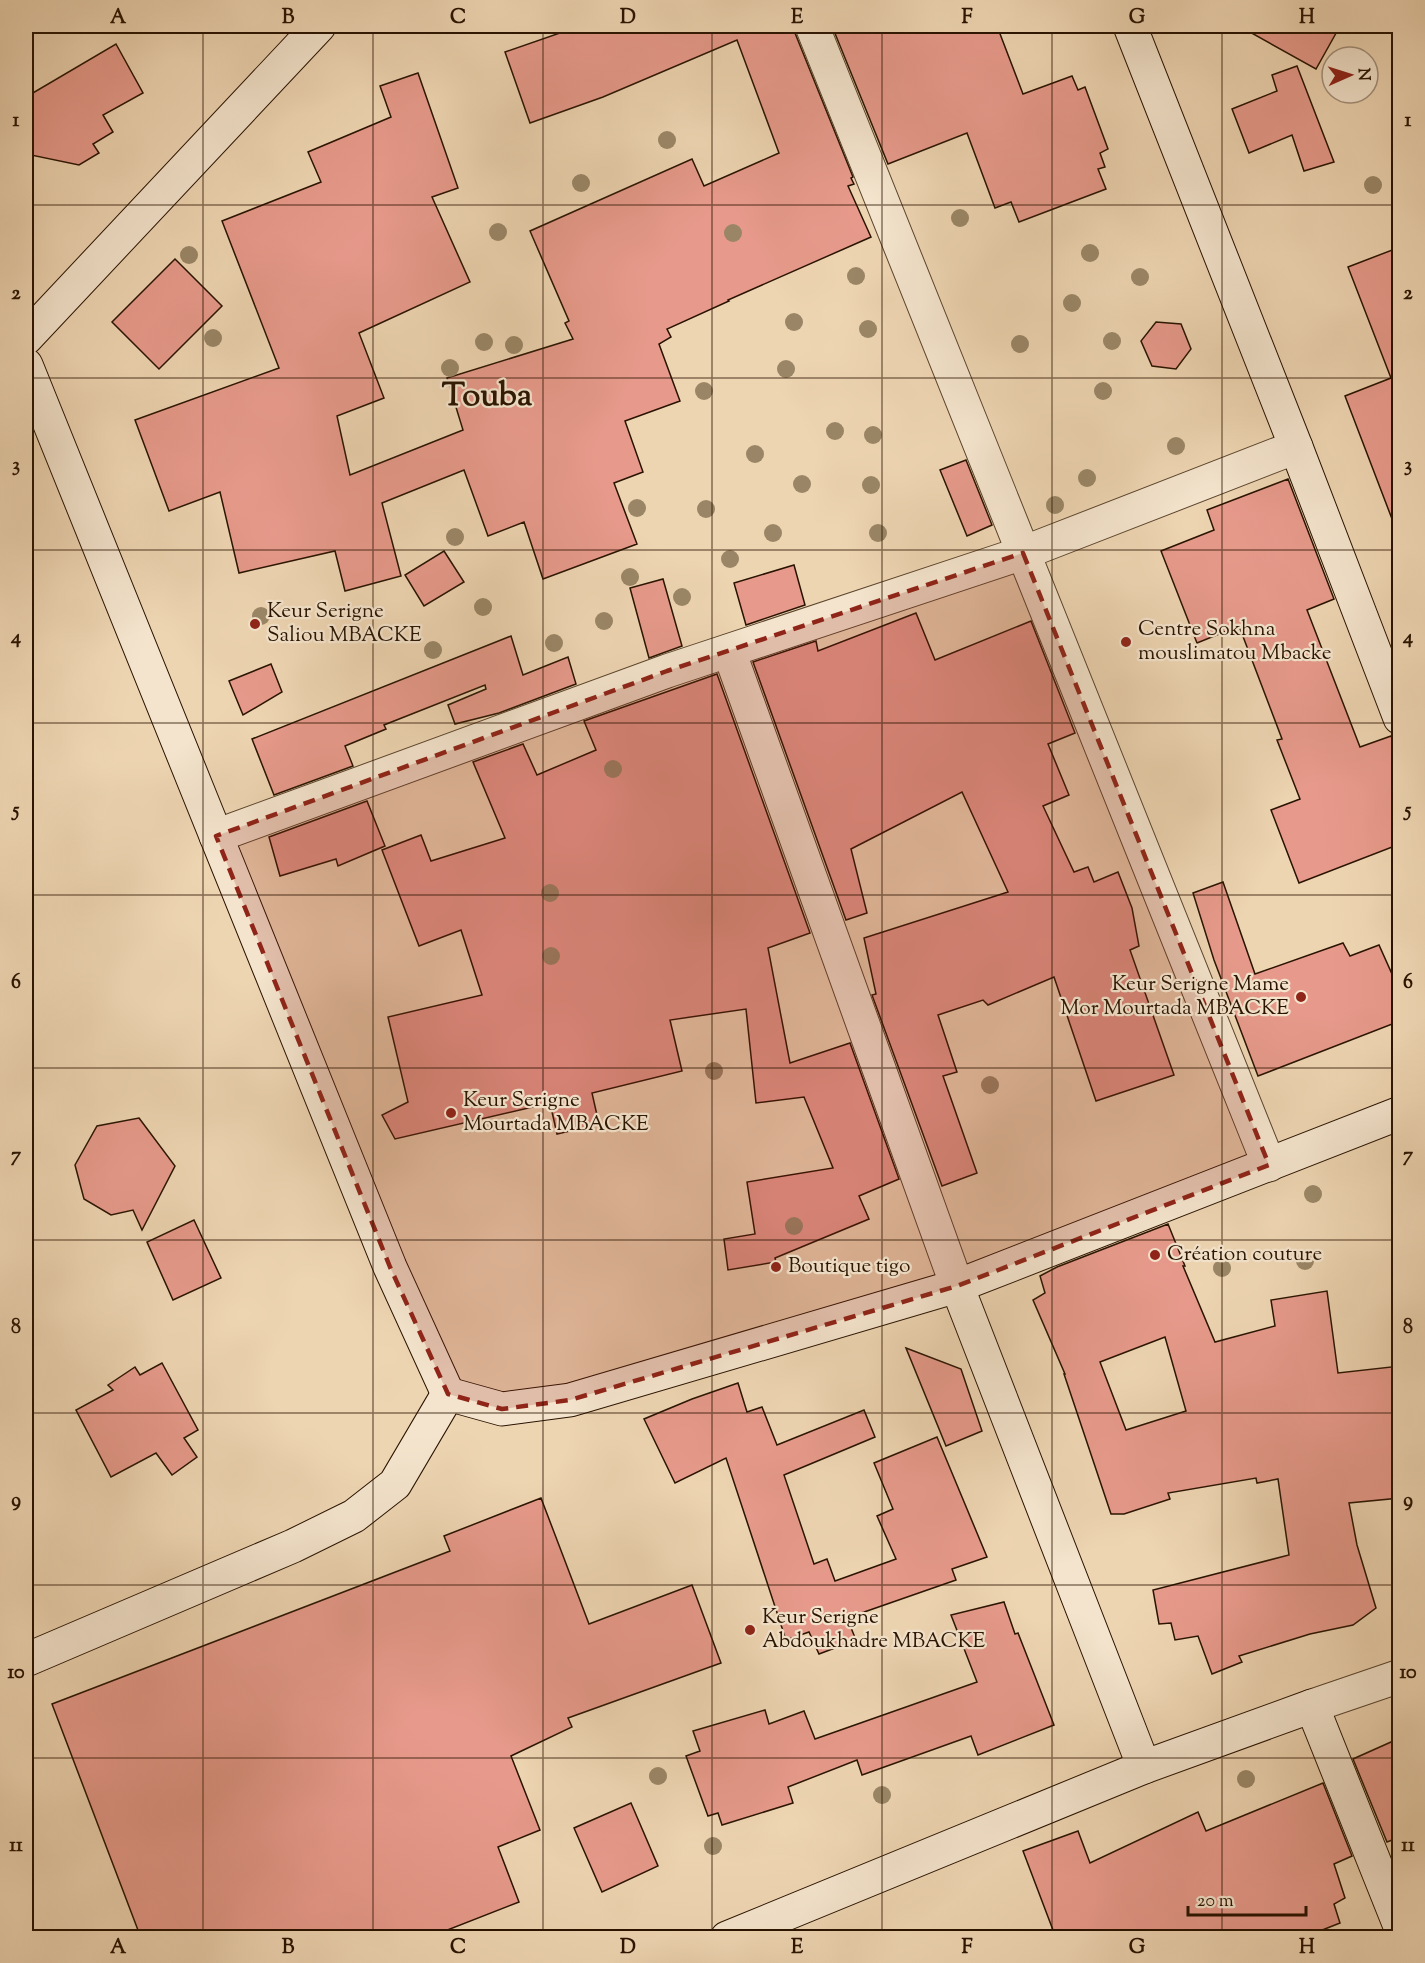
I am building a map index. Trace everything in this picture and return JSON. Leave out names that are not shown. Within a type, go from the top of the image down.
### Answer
[{"type":"street","points":[[26,338],[319,26]]},
{"type":"street","points":[[812,26],[1269,1165]]},
{"type":"street","points":[[1130,26],[1400,718]]},
{"type":"street","points":[[26,365],[390,1267],[448,1394],[502,1409],[570,1400],[957,1286],[1400,1113]]},
{"type":"street","points":[[216,836],[667,671],[1023,553],[1296,447]]},
{"type":"street","points":[[729,651],[957,1286],[1144,1767]]},
{"type":"street","points":[[26,1660],[292,1546],[354,1516],[395,1484],[448,1394]]},
{"type":"street","points":[[727,1938],[1144,1767],[1400,1676]]},
{"type":"street","points":[[1312,1706],[1400,1926]]},
{"type":"highlighted area","points":[[1023,553],[1269,1165],[957,1286],[570,1400],[502,1409],[448,1394],[390,1267],[216,836],[667,671]]},
{"type":"building","points":[[580,26],[794,26],[853,177],[851,178],[854,184],[848,186],[871,237],[667,329],[671,337],[659,344],[680,401],[625,421],[643,472],[614,483],[637,544],[543,579],[524,522],[488,536],[464,470],[382,503],[401,576],[345,591],[335,551],[239,573],[220,492],[169,511],[135,420],[279,368],[222,221],[321,182],[308,152],[391,117],[380,86],[418,73],[458,188],[432,197],[470,282],[359,333],[384,398],[337,416],[350,475],[463,430],[447,378],[573,339],[565,323],[569,321],[530,231],[692,159],[704,186],[779,153],[737,40],[603,97],[530,123],[505,52]]},
{"type":"building","points":[[832,26],[997,26],[1023,94],[1072,76],[1078,90],[1085,87],[1108,149],[1100,153],[1105,167],[1098,169],[1106,189],[1019,222],[1011,202],[995,208],[967,133],[888,164]]},
{"type":"building","points":[[1239,26],[1340,26],[1329,45],[1320,45],[1320,62],[1316,69]]},
{"type":"building","points":[[116,44],[143,93],[103,115],[113,132],[93,144],[99,153],[79,165],[26,154],[26,97]]},
{"type":"building","points":[[1297,66],[1334,162],[1304,171],[1292,135],[1249,153],[1232,109],[1277,91],[1272,75]]},
{"type":"building","points":[[1400,247],[1400,532],[1397,532],[1345,396],[1391,378],[1348,267]]},
{"type":"building","points":[[175,259],[222,306],[159,369],[112,322]]},
{"type":"building","points":[[1156,322],[1181,324],[1191,349],[1176,369],[1152,366],[1141,341]]},
{"type":"building","points":[[966,460],[992,525],[967,536],[940,470]]},
{"type":"building","points":[[1288,479],[1334,599],[1307,610],[1360,747],[1391,736],[1400,758],[1400,844],[1299,883],[1271,810],[1300,799],[1277,740],[1282,739],[1239,626],[1197,643],[1161,551],[1214,530],[1207,510]]},
{"type":"building","points":[[444,551],[464,582],[424,606],[405,575]]},
{"type":"building","points":[[794,565],[805,605],[746,625],[734,583]]},
{"type":"building","points":[[663,579],[682,646],[649,658],[630,588]]},
{"type":"building","points":[[916,613],[935,660],[1031,621],[1075,733],[1048,744],[1069,795],[1043,806],[1074,872],[1088,867],[1094,882],[1118,872],[1132,908],[1139,946],[1130,950],[1174,1075],[1096,1101],[1054,977],[988,1005],[983,1000],[938,1015],[957,1072],[943,1076],[977,1173],[942,1186],[872,995],[876,994],[864,938],[1008,892],[962,792],[851,849],[867,913],[846,920],[753,662],[816,641],[818,651]]},
{"type":"building","points":[[511,636],[523,675],[568,657],[576,684],[499,713],[455,724],[448,705],[486,689],[485,685],[384,725],[386,729],[345,746],[353,766],[274,795],[252,739]]},
{"type":"building","points":[[271,664],[282,692],[243,715],[229,681]]},
{"type":"building","points":[[717,674],[810,933],[768,948],[790,1063],[850,1043],[899,1179],[859,1196],[869,1219],[775,1258],[776,1262],[728,1270],[724,1239],[755,1234],[747,1182],[833,1168],[804,1097],[756,1103],[746,1009],[670,1020],[682,1071],[592,1093],[599,1124],[557,1134],[550,1103],[395,1139],[382,1115],[408,1102],[388,1017],[482,995],[461,930],[419,946],[382,850],[421,835],[431,861],[505,838],[473,762],[523,744],[537,775],[596,750],[584,721]]},
{"type":"building","points":[[367,801],[385,846],[338,866],[336,859],[280,876],[269,837]]},
{"type":"building","points":[[1223,882],[1255,974],[1343,943],[1350,956],[1379,945],[1400,992],[1400,1021],[1258,1076],[1214,960],[1193,893]]},
{"type":"building","points":[[139,1118],[175,1166],[142,1230],[133,1210],[111,1215],[84,1199],[75,1165],[97,1126]]},
{"type":"building","points":[[194,1220],[221,1278],[173,1300],[147,1242]]},
{"type":"building","points":[[1168,1224],[1215,1342],[1275,1326],[1271,1300],[1327,1291],[1338,1373],[1400,1366],[1400,1498],[1349,1503],[1357,1545],[1376,1608],[1353,1625],[1310,1634],[1239,1656],[1242,1662],[1212,1674],[1198,1636],[1175,1640],[1171,1623],[1159,1624],[1153,1590],[1289,1555],[1278,1479],[1257,1483],[1256,1478],[1168,1493],[1170,1499],[1124,1514],[1111,1514],[1065,1374],[1033,1300],[1045,1293],[1040,1276],[1057,1267]],"holes":[[[1165,1337],[1186,1411],[1126,1430],[1100,1362]]]},
{"type":"building","points":[[906,1348],[961,1369],[982,1431],[946,1446]]},
{"type":"building","points":[[162,1363],[198,1430],[184,1438],[197,1457],[172,1475],[156,1453],[111,1477],[76,1410],[113,1390],[108,1385],[135,1367],[140,1375]]},
{"type":"building","points":[[738,1383],[747,1412],[762,1407],[777,1445],[864,1410],[875,1437],[784,1475],[814,1564],[827,1559],[835,1581],[896,1559],[877,1516],[893,1509],[874,1463],[937,1437],[987,1557],[952,1569],[956,1580],[847,1618],[856,1640],[819,1654],[809,1632],[786,1640],[726,1458],[675,1483],[644,1419]]},
{"type":"building","points":[[541,1498],[589,1624],[692,1585],[721,1663],[568,1718],[572,1727],[511,1756],[540,1830],[498,1847],[519,1902],[427,1938],[141,1938],[52,1704],[450,1551],[444,1536]]},
{"type":"building","points":[[1004,1602],[1015,1634],[1018,1633],[1054,1725],[978,1755],[971,1736],[862,1775],[857,1760],[788,1787],[793,1803],[722,1825],[718,1813],[708,1816],[686,1756],[700,1751],[693,1731],[765,1710],[769,1724],[804,1711],[815,1739],[977,1682],[951,1615]]},
{"type":"building","points":[[1400,1738],[1400,1837],[1387,1842],[1353,1759]]},
{"type":"building","points":[[1323,1783],[1352,1856],[1334,1864],[1345,1898],[1334,1904],[1340,1923],[1302,1938],[1056,1938],[1023,1851],[1078,1831],[1090,1863],[1198,1812],[1206,1831]]},
{"type":"building","points":[[631,1803],[658,1866],[602,1892],[574,1828]]},
{"type":"place","name":"Keur Serigne Saliou MBACKE","points":[[255,624]]},
{"type":"place","name":"Centre Sokhna mouslimatou Mbacke","points":[[1126,642]]},
{"type":"place","name":"Keur Serigne Mame Mor Mourtada MBACKE","points":[[1301,997]]},
{"type":"place","name":"Keur Serigne Mourtada MBACKE","points":[[451,1113]]},
{"type":"place","name":"Création couture","points":[[1155,1255]]},
{"type":"place","name":"Boutique tigo","points":[[776,1267]]},
{"type":"place","name":"Keur Serigne Abdoukhadre MBACKE","points":[[750,1630]]},
{"type":"district","name":"Touba","points":[[487,397]]}]
